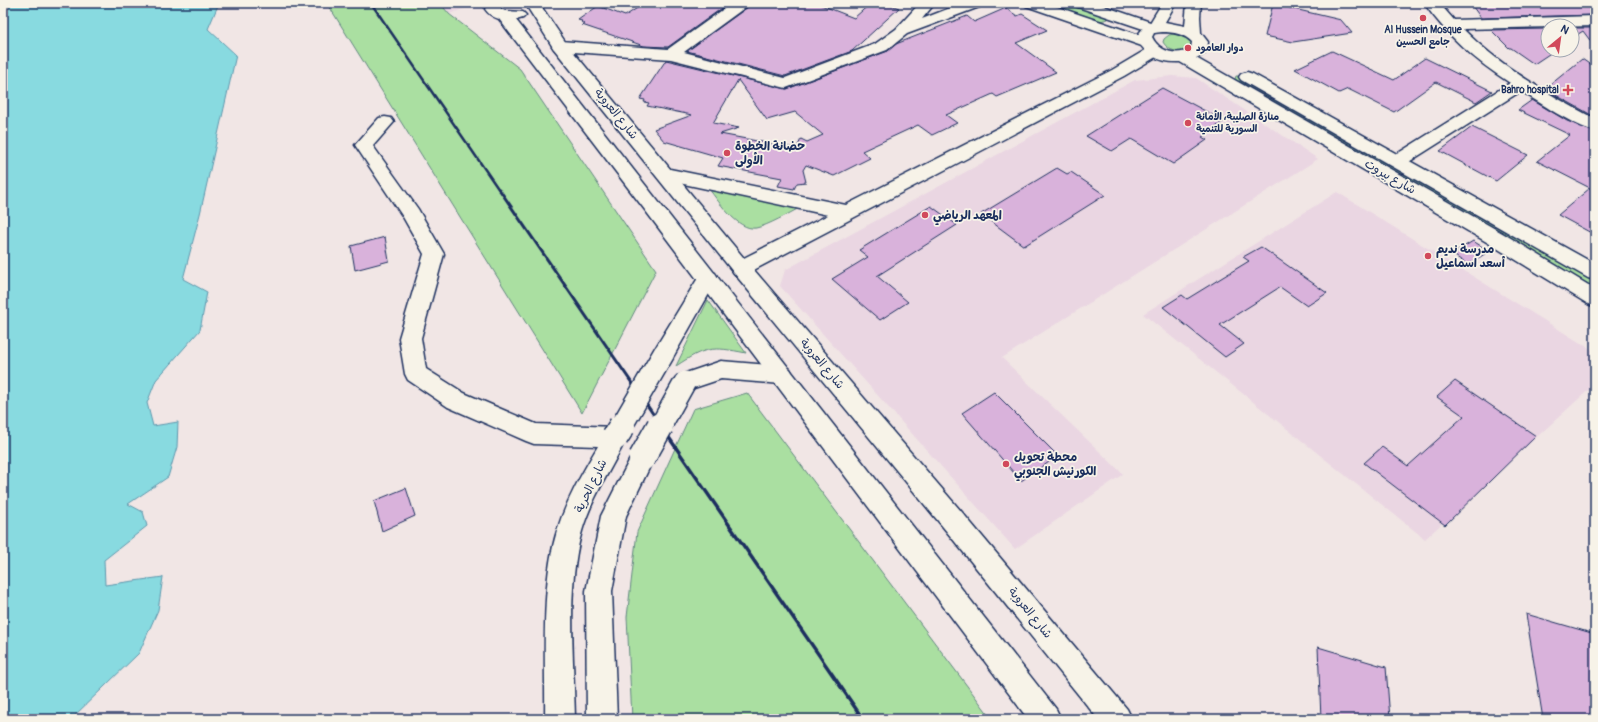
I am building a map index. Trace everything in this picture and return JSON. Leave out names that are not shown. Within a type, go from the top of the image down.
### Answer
[{"type":"street","points":[[671,54],[742,3]]},
{"type":"street","points":[[560,46],[671,54],[786,83],[881,47],[901,32],[928,3]]},
{"type":"street","points":[[901,32],[977,3]]},
{"type":"street","name":"شارع بيروت","points":[[1031,3],[1150,46],[1168,56],[1192,47],[1398,160],[1595,273]]},
{"type":"street","name":"شارع بيروت","points":[[1080,3],[1154,28],[1170,27],[1186,31],[1192,47],[1595,300]]},
{"type":"street","points":[[741,268],[1118,73],[1150,46],[1144,38],[1145,33],[1154,28],[1169,3]]},
{"type":"street","points":[[1192,47],[1192,17],[1194,3]]},
{"type":"street","points":[[1431,3],[1450,26],[1480,54],[1520,84],[1595,126]]},
{"type":"street","name":"شارع العروبة","points":[[495,7],[525,13],[533,4],[560,46],[741,268],[952,519],[1117,719]]},
{"type":"street","name":"شارع العروبة","points":[[495,7],[708,278],[1046,719]]},
{"type":"street","points":[[1450,26],[1595,20]]},
{"type":"street","points":[[1398,160],[1520,84]]},
{"type":"street","points":[[385,122],[364,145],[411,214],[434,254],[410,338],[416,374],[456,400],[534,434],[615,437]]},
{"type":"street","points":[[665,174],[847,212]]},
{"type":"street","name":"شارع الحرية","points":[[560,719],[561,600],[566,544],[580,502],[615,437],[708,278]]},
{"type":"street","points":[[602,719],[599,591],[614,516],[642,458],[686,382],[721,370],[782,375]]},
{"type":"shaded area","points":[[440,3],[480,3],[449,14]]},
{"type":"shaded area","points":[[1172,76],[1196,78],[1318,159],[1002,358],[1123,474],[1015,549],[780,286],[785,270],[1135,80]]},
{"type":"shaded area","points":[[1337,192],[1595,352],[1595,384],[1425,539],[1143,314]]},
{"type":"green space","points":[[327,3],[440,3],[449,14],[520,69],[656,270],[582,413]]},
{"type":"green space","points":[[1047,3],[1069,3],[1107,15],[1108,19],[1100,21]]},
{"type":"green space","points":[[1174,34],[1185,36],[1193,40],[1194,49],[1177,51],[1169,49],[1163,42],[1164,39],[1169,35]]},
{"type":"green space","points":[[1236,76],[1241,76],[1582,272],[1595,280],[1595,290],[1567,272],[1235,79]]},
{"type":"green space","points":[[706,185],[801,207],[766,225],[756,228],[749,228],[742,225],[728,213]]},
{"type":"green space","points":[[708,300],[746,353],[725,349],[709,350],[694,355],[676,366]]},
{"type":"green space","points":[[747,393],[992,719],[632,719],[627,617],[637,532],[693,409]]},
{"type":"water","points":[[3,3],[219,3],[208,29],[236,55],[200,214],[183,279],[207,292],[200,330],[156,380],[147,403],[153,426],[178,422],[177,447],[168,477],[128,504],[143,512],[147,526],[104,560],[105,585],[163,577],[158,610],[139,653],[71,719],[3,719]]},
{"type":"building","points":[[645,3],[729,3],[668,47],[644,46],[582,25],[584,24],[581,22],[582,21],[578,20],[598,6],[625,16]]},
{"type":"building","points":[[750,3],[816,3],[854,18],[871,3],[885,3],[899,8],[852,51],[785,76],[687,51],[748,7]]},
{"type":"building","points":[[1470,3],[1595,3],[1595,15],[1481,18]]},
{"type":"building","points":[[1273,4],[1341,20],[1352,33],[1293,42],[1265,36]]},
{"type":"building","points":[[1006,8],[1017,16],[1022,14],[1047,30],[1016,43],[1056,72],[997,97],[993,94],[946,115],[957,123],[932,135],[918,125],[862,151],[870,158],[834,176],[806,165],[803,170],[806,182],[797,183],[794,189],[778,186],[782,178],[718,166],[723,158],[664,141],[654,129],[692,115],[647,106],[649,103],[640,99],[666,60],[787,89],[888,51],[896,44],[967,16],[974,22]],"holes":[[[738,80],[767,120],[795,112],[823,135],[807,142],[801,139],[798,146],[794,148],[720,134],[739,128],[713,123]]]},
{"type":"building","points":[[1580,28],[1595,28],[1595,47],[1583,31],[1580,33]]},
{"type":"building","points":[[1540,29],[1540,58],[1543,58],[1534,64],[1509,48],[1491,30]]},
{"type":"building","points":[[1332,51],[1394,80],[1425,58],[1492,91],[1476,102],[1436,82],[1394,112],[1348,89],[1339,93],[1295,69]]},
{"type":"building","points":[[1582,59],[1595,68],[1595,117],[1545,89]]},
{"type":"building","points":[[1162,88],[1224,121],[1202,137],[1207,140],[1173,164],[1131,139],[1112,151],[1086,136]]},
{"type":"building","points":[[1532,100],[1567,121],[1595,132],[1595,235],[1558,215],[1590,188],[1537,161],[1570,135],[1518,110]]},
{"type":"building","points":[[1472,127],[1528,155],[1496,181],[1440,151]]},
{"type":"building","points":[[1057,168],[1067,174],[1071,172],[1105,195],[1024,246],[981,214]]},
{"type":"building","points":[[931,206],[957,225],[877,276],[908,302],[880,320],[832,279],[868,257],[859,250]]},
{"type":"building","points":[[385,237],[389,261],[355,270],[351,246]]},
{"type":"building","points":[[1473,241],[1489,251],[1468,265],[1452,254]]},
{"type":"building","points":[[1261,247],[1327,293],[1307,306],[1280,287],[1220,325],[1244,344],[1225,357],[1163,307],[1182,295],[1187,299],[1249,261],[1243,257]]},
{"type":"building","points":[[1455,381],[1536,436],[1445,525],[1364,463],[1382,447],[1408,466],[1464,416],[1437,397]]},
{"type":"building","points":[[994,392],[1058,456],[1021,481],[962,413]]},
{"type":"building","points":[[406,488],[415,516],[382,531],[374,501]]},
{"type":"building","points":[[1526,614],[1595,634],[1595,719],[1543,719]]},
{"type":"building","points":[[1318,647],[1386,667],[1390,719],[1321,719]]},
{"type":"railway","points":[[371,3],[499,190]]},
{"type":"railway","points":[[499,189],[662,427]]},
{"type":"railway","points":[[661,426],[863,719]]},
{"type":"place","name":"Al Hussein Mosque جامع الحسين","points":[[1423,18]]},
{"type":"place","name":"دوار العامود","points":[[1188,48]]},
{"type":"place","name":"Bahro hospital","points":[[1568,90]]},
{"type":"place","name":"منارة الصليبة، الأمانة السورية للتنمية","points":[[1188,123]]},
{"type":"place","name":"حضانة الخطوة الأولى","points":[[727,153]]},
{"type":"place","name":"المعهد الرياضي","points":[[925,215]]},
{"type":"place","name":"مدرسة نديم أسعد اسماعيل","points":[[1428,256]]},
{"type":"place","name":"محطة تحويل الكورنيش الجنوبي","points":[[1006,464]]}]
